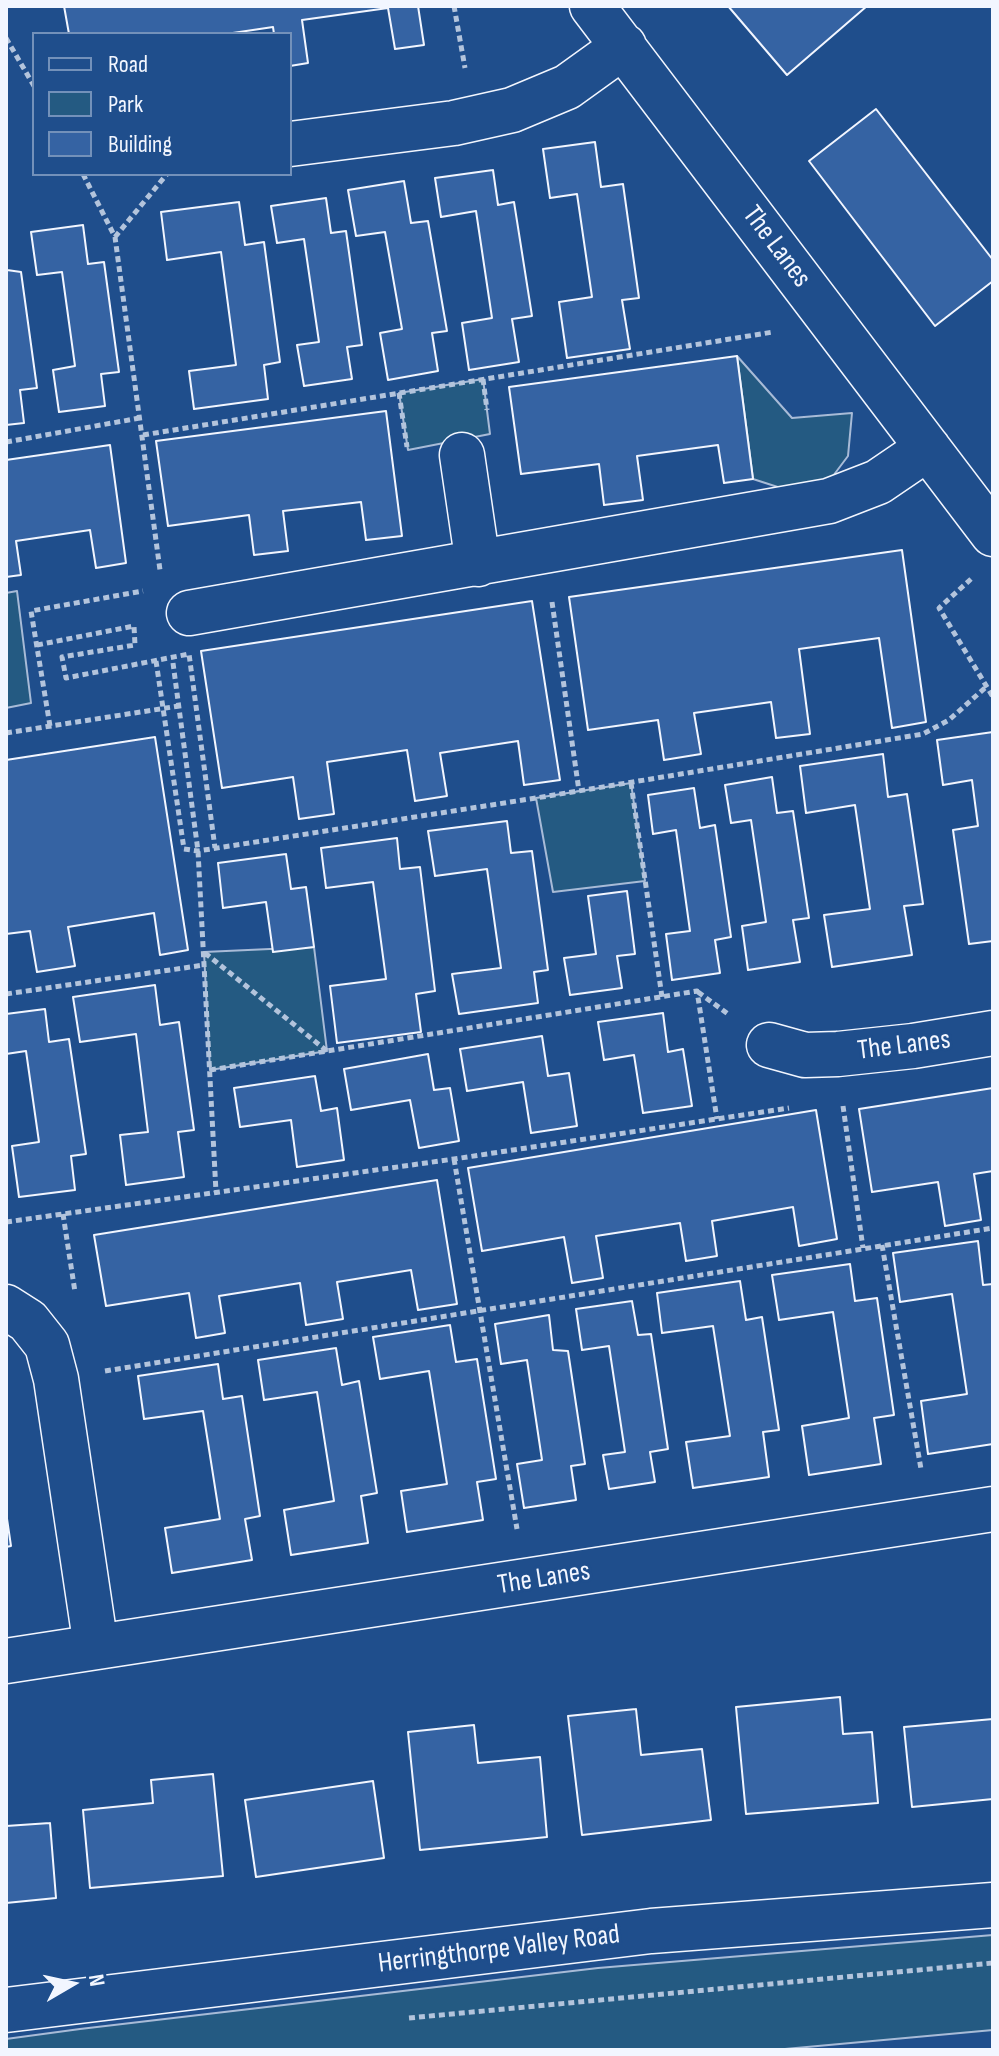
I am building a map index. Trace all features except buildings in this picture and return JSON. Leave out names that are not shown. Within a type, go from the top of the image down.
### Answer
[{"type":"street","name":"The Lanes","points":[[592,6],[928,448],[988,552]]},
{"type":"street","points":[[292,144],[454,123],[512,110],[567,87],[624,46]]},
{"type":"street","points":[[180,630],[478,564],[829,501],[878,482],[928,448]]},
{"type":"street","points":[[462,455],[478,564]]},
{"type":"street","name":"The Lanes","points":[[769,1045],[805,1055],[838,1054],[993,1033]]},
{"type":"street","points":[[6,1307],[28,1321],[47,1345],[56,1379],[96,1647]]},
{"type":"street","name":"The Lanes","points":[[6,1661],[993,1509]]},
{"type":"street","name":"Herringthorpe Valley Road","points":[[6,2010],[651,1931],[993,1905]]},
{"type":"path","points":[[6,38],[32,83]]},
{"type":"path","points":[[84,176],[115,237],[161,572]]},
{"type":"path","points":[[115,237],[165,176]]},
{"type":"path","points":[[143,435],[833,322]]},
{"type":"path","points":[[6,442],[140,418]]},
{"type":"path","points":[[988,552],[939,608],[993,697]]},
{"type":"path","points":[[544,553],[579,791]]},
{"type":"path","points":[[50,726],[31,611],[148,590]]},
{"type":"path","points":[[37,645],[134,626],[135,645],[62,657],[66,678],[189,654],[215,848]]},
{"type":"path","points":[[180,630],[179,706],[198,851],[216,1192]]},
{"type":"path","points":[[156,661],[184,849],[198,851],[923,734],[949,720],[986,687]]},
{"type":"path","points":[[6,733],[179,706]]},
{"type":"path","points":[[631,783],[662,997]]},
{"type":"path","points":[[204,952],[327,1051]]},
{"type":"path","points":[[6,994],[204,965]]},
{"type":"path","points":[[210,1070],[697,991],[717,1119]]},
{"type":"path","points":[[838,1054],[863,1248]]},
{"type":"path","points":[[6,1222],[796,1107]]},
{"type":"path","points":[[454,1159],[526,1581]]},
{"type":"path","points":[[56,1379],[993,1228]]},
{"type":"path","points":[[882,1245],[930,1520]]},
{"type":"path","points":[[403,2019],[993,1963]]},
{"type":"green space","points":[[737,356],[792,418],[852,413],[848,456],[830,480],[787,490],[753,479]]},
{"type":"green space","points":[[483,379],[490,434],[408,450],[399,393]]},
{"type":"green space","points":[[17,591],[31,703],[6,708],[6,593]]},
{"type":"green space","points":[[631,783],[645,881],[553,892],[536,798]]},
{"type":"green space","points":[[314,947],[327,1051],[210,1070],[204,952]]},
{"type":"green space","points":[[993,1935],[993,2030],[774,2050],[6,2050],[6,2039],[598,1968]]}]
